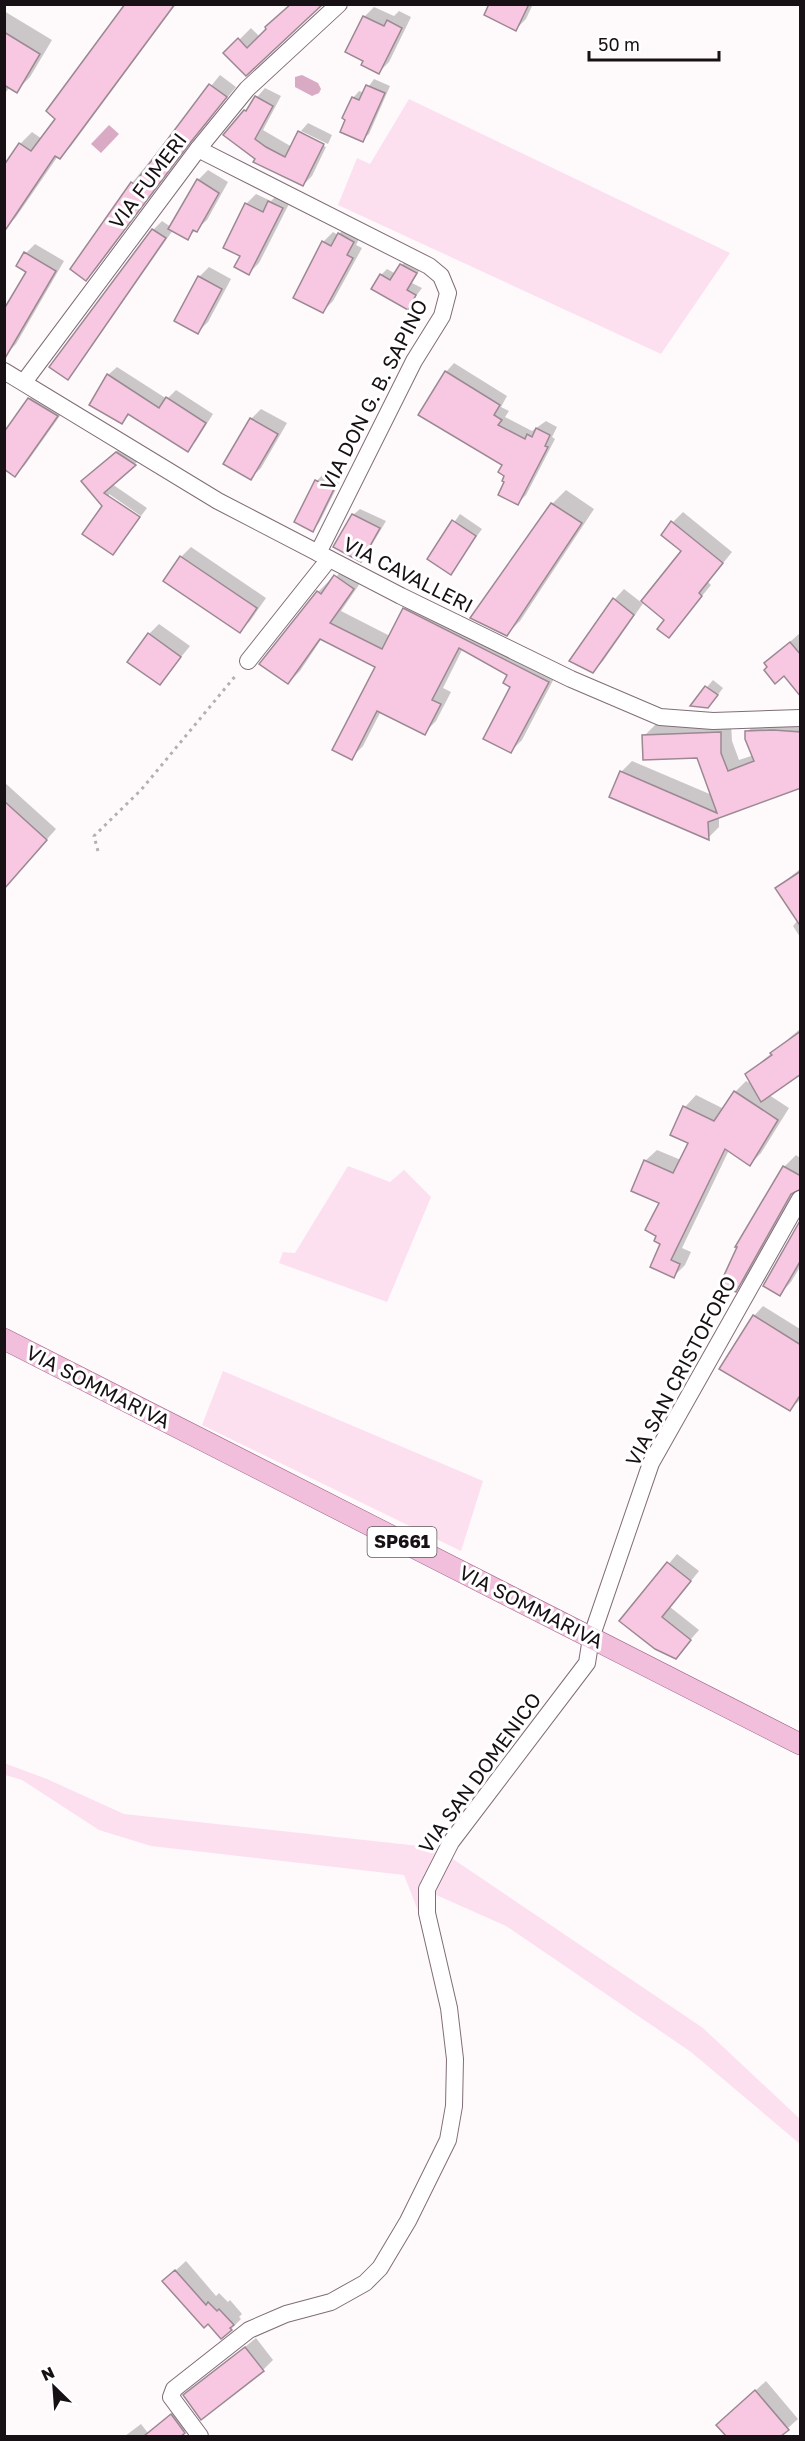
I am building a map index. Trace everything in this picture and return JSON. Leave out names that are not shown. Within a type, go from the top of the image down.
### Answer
[{"type":"main road","name":"VIA SOMMARIVA","points":[[4,1339],[801,1744]]},
{"type":"street","name":"VIA FUMERI","points":[[24,382],[198,148],[247,89],[339,4]]},
{"type":"street","name":"VIA DON G. B. SAPINO","points":[[198,148],[429,266],[441,276],[448,292],[442,316],[414,361],[323,556]]},
{"type":"street","points":[[4,371],[24,382]]},
{"type":"street","name":"VIA CAVALLERI","points":[[24,382],[218,501],[323,556],[572,679],[660,717],[713,721],[801,718]]},
{"type":"street","points":[[248,661],[323,556]]},
{"type":"street","name":"VIA SAN CRISTOFORO","points":[[591,1638],[651,1464],[801,1199]]},
{"type":"street","name":"VIA SAN DOMENICO","points":[[200,2436],[171,2397],[174,2389],[249,2330],[286,2314],[331,2302],[365,2283],[380,2268],[408,2221],[429,2179],[448,2140],[454,2106],[455,2060],[449,2008],[427,1913],[427,1888],[451,1842],[587,1663],[591,1638]]},
{"type":"path","points":[[98,851],[94,836],[141,790],[248,661]]},
{"type":"shaded area","points":[[302,75],[318,83],[321,89],[319,93],[312,96],[295,87],[295,77]]},
{"type":"shaded area","points":[[409,99],[730,253],[661,354],[338,205],[357,158],[370,164]]},
{"type":"shaded area","points":[[109,125],[119,134],[101,153],[91,144]]},
{"type":"shaded area","points":[[348,1166],[390,1182],[404,1170],[431,1197],[387,1302],[279,1263],[283,1252],[295,1253]]},
{"type":"shaded area","points":[[223,1371],[483,1481],[461,1551],[202,1425]]},
{"type":"shaded area","points":[[4,1763],[47,1779],[124,1814],[438,1848],[421,1883],[427,1934],[404,1875],[151,1846],[99,1830],[22,1780],[5,1775]]},
{"type":"shaded area","points":[[450,1857],[703,2028],[800,2119],[800,2144],[691,2052],[506,1926],[434,1894]]},
{"type":"building","points":[[125,4],[175,4],[60,159],[55,156],[4,232],[4,165],[19,143],[31,151],[55,119],[46,111]]},
{"type":"building","points":[[291,4],[323,4],[246,76],[223,53],[238,38],[247,48],[266,29],[265,27]]},
{"type":"building","points":[[489,4],[529,4],[516,31],[484,15]]},
{"type":"building","points":[[363,16],[384,26],[387,20],[402,28],[379,74],[361,65],[363,61],[345,52]]},
{"type":"building","points":[[4,32],[40,54],[17,93],[4,85]]},
{"type":"building","points":[[209,84],[227,97],[86,281],[70,269],[131,182],[134,184]]},
{"type":"building","points":[[366,85],[385,93],[363,142],[340,132],[345,120],[342,118],[352,97],[359,100]]},
{"type":"building","points":[[255,96],[273,106],[255,139],[266,147],[285,157],[298,131],[324,144],[303,186],[253,162],[255,159],[223,135],[244,110],[246,111]]},
{"type":"building","points":[[197,179],[219,193],[197,232],[193,230],[188,240],[168,229]]},
{"type":"building","points":[[268,201],[283,208],[249,275],[234,267],[240,256],[223,248],[245,203],[263,212]]},
{"type":"building","points":[[152,229],[166,238],[68,380],[49,367]]},
{"type":"building","points":[[338,233],[354,242],[347,255],[353,258],[323,313],[293,298],[322,241],[331,246]]},
{"type":"building","points":[[24,252],[56,271],[4,360],[4,309],[26,272],[16,266]]},
{"type":"building","points":[[400,264],[417,273],[407,290],[416,295],[408,310],[371,289],[380,274],[390,280]]},
{"type":"building","points":[[198,276],[222,289],[198,334],[174,321]]},
{"type":"building","points":[[445,371],[500,405],[494,415],[502,420],[498,425],[525,439],[527,434],[532,437],[536,428],[550,435],[545,446],[548,447],[518,505],[498,495],[504,482],[502,481],[504,476],[498,472],[502,465],[418,415]]},
{"type":"building","points":[[107,374],[159,408],[166,397],[206,423],[188,452],[128,414],[122,424],[89,405]]},
{"type":"building","points":[[28,398],[58,416],[15,477],[4,469],[4,432]]},
{"type":"building","points":[[250,418],[278,434],[251,480],[223,464]]},
{"type":"building","points":[[116,452],[136,465],[104,493],[140,517],[113,555],[82,534],[102,506],[81,481]]},
{"type":"building","points":[[315,480],[334,489],[313,532],[294,522]]},
{"type":"building","points":[[551,503],[582,523],[507,636],[470,618]]},
{"type":"building","points":[[352,514],[380,528],[361,562],[333,547]]},
{"type":"building","points":[[452,520],[476,536],[451,575],[427,559]]},
{"type":"building","points":[[671,521],[723,563],[699,593],[702,596],[669,638],[657,629],[664,620],[641,601],[681,551],[661,535]]},
{"type":"building","points":[[180,556],[257,608],[240,633],[163,581]]},
{"type":"building","points":[[334,575],[354,589],[330,623],[382,649],[403,608],[549,682],[511,753],[483,739],[510,687],[503,683],[507,675],[459,648],[432,700],[441,704],[425,735],[377,711],[352,760],[332,750],[375,667],[320,639],[288,684],[259,664],[317,591],[321,594]]},
{"type":"building","points":[[613,598],[634,615],[593,673],[569,661]]},
{"type":"building","points":[[148,633],[181,657],[160,685],[127,662]]},
{"type":"building","points":[[790,642],[801,655],[801,697],[784,676],[775,684],[764,670],[767,667],[764,663]]},
{"type":"building","points":[[705,686],[718,695],[708,708],[690,706]]},
{"type":"building","points":[[745,731],[801,732],[801,788],[708,822],[709,840],[609,797],[620,771],[717,813],[697,758],[643,760],[642,735],[721,732],[721,753],[728,771],[754,761],[745,739]]},
{"type":"building","points":[[4,801],[47,840],[4,889]]},
{"type":"building","points":[[801,871],[801,927],[775,888]]},
{"type":"building","points":[[801,1031],[801,1074],[761,1102],[745,1074]]},
{"type":"building","points":[[734,1091],[778,1120],[750,1166],[725,1149],[671,1260],[680,1264],[674,1278],[650,1267],[660,1244],[654,1241],[656,1236],[645,1230],[659,1203],[631,1191],[644,1160],[673,1173],[688,1143],[670,1135],[683,1106],[714,1121]]},
{"type":"building","points":[[783,1166],[801,1176],[801,1189],[791,1194],[736,1292],[720,1284],[737,1247],[735,1247]]},
{"type":"building","points":[[801,1219],[801,1260],[780,1296],[763,1286]]},
{"type":"building","points":[[753,1315],[801,1345],[801,1394],[790,1411],[719,1369]]},
{"type":"building","points":[[667,1562],[691,1581],[662,1617],[691,1640],[676,1659],[655,1649],[619,1621]]},
{"type":"building","points":[[175,2270],[206,2305],[208,2302],[217,2311],[219,2309],[234,2325],[230,2328],[232,2330],[221,2339],[208,2324],[204,2328],[162,2281]]},
{"type":"building","points":[[245,2347],[264,2371],[201,2420],[183,2395]]},
{"type":"building","points":[[755,2390],[789,2430],[781,2436],[726,2436],[716,2425]]},
{"type":"building","points":[[171,2414],[185,2433],[181,2436],[144,2436]]}]
